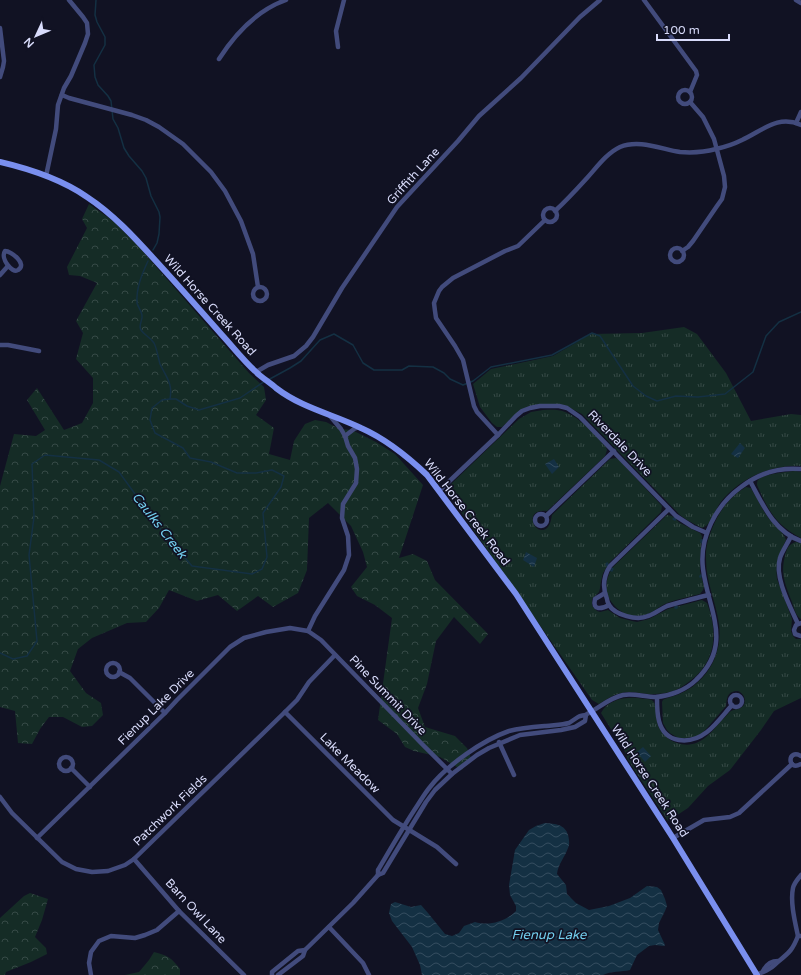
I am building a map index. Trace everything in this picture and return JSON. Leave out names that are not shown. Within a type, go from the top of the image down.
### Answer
[{"type":"main road","name":"Wild Horse Creek Road","points":[[0,162],[18,166],[68,186],[107,211],[164,269],[258,374],[277,389],[305,406],[359,427],[378,437],[396,448],[426,475],[516,594],[673,838],[757,975]]},
{"type":"street","points":[[46,176],[56,129],[58,105],[64,88],[86,43],[88,34],[87,23],[68,0]]},
{"type":"street","points":[[219,59],[229,45],[251,21],[266,10],[286,0]]},
{"type":"street","points":[[338,47],[336,31],[344,0]]},
{"type":"street","name":"Griffith Lane","points":[[258,374],[268,365],[294,356],[306,346],[313,337],[342,288],[397,207],[479,116],[521,78],[580,17],[600,0]]},
{"type":"street","points":[[644,0],[696,71],[697,75],[690,92],[692,97],[690,102]]},
{"type":"street","points":[[796,0],[801,3]]},
{"type":"street","points":[[0,28],[4,67],[0,77]]},
{"type":"street","points":[[690,92],[683,90],[680,92],[678,97],[681,102],[690,102]]},
{"type":"street","points":[[62,95],[146,120],[159,127],[183,144],[211,172],[225,191],[241,220],[253,254],[258,286]]},
{"type":"street","points":[[682,251],[693,241],[722,199],[725,187],[724,176],[714,139],[703,117],[690,102]]},
{"type":"street","points":[[796,123],[801,112]]},
{"type":"street","points":[[556,211],[612,152],[623,146],[636,144],[685,152],[695,152],[717,149],[743,140],[772,124],[779,122],[785,121],[801,125]]},
{"type":"street","points":[[545,220],[543,214],[545,210],[552,208],[556,211]]},
{"type":"street","points":[[545,220],[551,222],[555,220],[557,216],[556,211]]},
{"type":"street","points":[[498,434],[477,412],[474,406],[463,360],[436,318],[434,303],[442,287],[453,278],[505,251],[518,246],[545,220]]},
{"type":"street","points":[[7,251],[20,261],[21,265],[16,271],[12,270],[8,266],[0,256],[3,252],[7,251]]},
{"type":"street","points":[[0,275],[8,266]]},
{"type":"street","points":[[0,345],[8,345],[39,351]]},
{"type":"street","name":"Riverdale Drive","points":[[439,491],[516,416],[530,408],[540,406],[559,406],[567,408],[580,416],[676,516],[707,533]]},
{"type":"street","points":[[308,631],[315,616],[344,570],[349,555],[348,536],[342,518],[343,504],[356,483],[357,469],[355,458],[348,446],[345,436],[341,429],[329,416]]},
{"type":"street","points":[[345,436],[359,427]]},
{"type":"street","points":[[546,516],[614,451]]},
{"type":"street","points":[[378,875],[378,870],[430,786],[447,769],[482,744],[510,731],[569,722],[580,716],[586,715],[604,703],[620,696],[630,694],[657,697],[674,693],[690,686],[708,666],[715,648],[715,621],[703,568],[703,549],[711,523],[717,512],[731,495],[750,481],[770,472],[801,469]]},
{"type":"street","points":[[750,481],[768,514],[781,529],[801,541]]},
{"type":"street","points":[[669,509],[606,571],[604,579],[605,593],[609,605],[614,610],[626,616],[643,618],[648,617],[666,607],[709,594]]},
{"type":"street","points":[[791,536],[780,557],[778,569],[781,582],[799,624],[794,626],[795,634],[801,636]]},
{"type":"street","points":[[605,593],[595,599],[594,604],[597,608],[602,608],[609,605]]},
{"type":"street","name":"Fienup Lake Drive","points":[[37,838],[230,647],[244,638],[266,632],[290,628],[308,631]]},
{"type":"street","name":"Pine Summit Drive","points":[[308,631],[321,640],[452,774]]},
{"type":"street","name":"Patchwork Fields","points":[[0,797],[12,813],[62,862],[76,869],[92,872],[108,871],[125,865],[134,859],[285,712],[297,700],[309,682],[336,655]]},
{"type":"street","points":[[119,672],[130,678],[165,713]]},
{"type":"street","points":[[657,697],[659,721],[664,731],[673,739],[684,741],[695,739],[708,731],[732,705]]},
{"type":"street","name":"Lake Meadow","points":[[285,712],[393,820],[437,847],[456,864]]},
{"type":"street","points":[[278,975],[302,956],[305,950],[353,903],[378,875],[383,874],[426,802],[435,790],[452,774],[488,748],[520,735],[575,728],[585,721],[586,715]]},
{"type":"street","points":[[497,737],[514,775]]},
{"type":"street","points":[[792,764],[790,758],[793,755],[797,754],[801,756]]},
{"type":"street","points":[[673,838],[704,820],[730,817],[739,813],[792,764]]},
{"type":"street","points":[[792,764],[796,766],[801,764]]},
{"type":"street","points":[[71,768],[90,787]]},
{"type":"street","name":"Barn Owl Lane","points":[[134,859],[179,911],[244,975]]},
{"type":"street","points":[[757,975],[763,971],[765,966],[773,961],[778,961],[784,958],[792,949],[799,936],[792,902],[795,883],[801,875]]},
{"type":"street","points":[[91,975],[89,963],[91,952],[99,941],[111,936],[135,938],[145,936],[157,930],[179,911]]},
{"type":"street","points":[[329,927],[363,963],[369,975]]},
{"type":"street","points":[[272,975],[272,972],[298,951],[305,950]]},
{"type":"green space","points":[[89,204],[113,221],[138,246],[249,373],[264,387],[266,400],[256,415],[274,428],[269,454],[290,460],[294,441],[305,424],[315,420],[326,422],[340,429],[352,430],[376,442],[395,454],[423,485],[399,558],[413,554],[427,561],[435,580],[488,634],[480,644],[454,617],[436,641],[427,684],[418,708],[425,727],[455,736],[467,748],[471,758],[462,770],[440,757],[414,751],[405,747],[397,734],[378,720],[392,618],[375,605],[357,596],[351,587],[367,567],[363,552],[351,526],[328,503],[309,518],[307,570],[298,593],[273,607],[258,596],[237,611],[218,595],[197,601],[169,590],[159,608],[146,622],[127,623],[92,638],[78,649],[70,671],[86,693],[101,703],[103,715],[92,726],[82,727],[63,717],[49,717],[40,729],[32,744],[18,743],[15,711],[0,707],[0,486],[14,434],[36,436],[45,430],[27,400],[37,388],[64,430],[82,423],[93,403],[93,378],[76,359],[83,333],[76,321],[97,283],[80,276],[69,275],[67,267],[87,228],[82,219]]},
{"type":"green space","points":[[684,327],[697,334],[726,373],[751,421],[791,414],[801,415],[801,466],[790,466],[767,470],[746,480],[727,494],[720,503],[709,523],[702,528],[680,515],[582,414],[566,406],[539,404],[515,415],[502,427],[497,427],[492,423],[480,407],[473,384],[491,369],[553,356],[591,334],[642,333]]},
{"type":"green space","points":[[560,410],[571,415],[587,427],[606,447],[607,450],[605,456],[547,511],[539,511],[534,514],[533,523],[539,530],[543,530],[548,527],[552,515],[610,459],[616,458],[619,460],[662,506],[661,512],[610,562],[603,573],[599,592],[592,599],[592,605],[597,611],[600,612],[608,610],[620,618],[637,622],[649,619],[668,609],[702,600],[707,603],[713,632],[713,642],[708,660],[696,676],[677,689],[670,692],[657,694],[630,692],[621,693],[610,697],[599,704],[592,700],[447,492],[446,489],[519,419],[531,412]]},
{"type":"green space","points":[[795,471],[801,472],[801,538],[785,528],[774,516],[757,485],[758,480],[762,477]]},
{"type":"green space","points":[[746,487],[751,488],[765,514],[783,534],[786,540],[778,559],[777,579],[792,619],[791,631],[793,636],[796,639],[801,639],[801,698],[774,711],[730,770],[708,786],[688,808],[668,821],[628,760],[625,752],[601,713],[609,704],[620,699],[632,698],[651,700],[655,703],[658,725],[662,733],[674,742],[684,745],[703,739],[730,712],[741,708],[744,705],[745,698],[742,693],[738,691],[732,692],[727,698],[726,706],[699,736],[680,739],[670,733],[663,723],[663,700],[682,693],[695,685],[704,676],[716,656],[720,632],[706,567],[706,548],[720,513],[733,496]]},
{"type":"green space","points":[[667,515],[672,516],[680,523],[700,533],[702,536],[700,571],[704,587],[703,590],[700,594],[667,603],[645,615],[634,616],[624,613],[615,607],[607,594],[607,581],[610,573],[614,566]]},
{"type":"green space","points":[[796,542],[801,543],[801,619],[794,609],[783,574],[787,551],[790,545]]},
{"type":"green space","points":[[30,893],[48,899],[35,937],[46,948],[47,954],[6,972],[5,975],[0,975],[0,918],[24,896]]},
{"type":"green space","points":[[154,952],[162,954],[172,960],[180,969],[180,975],[125,975],[139,972]]},
{"type":"water","points":[[740,443],[745,448],[738,458],[731,454]]},
{"type":"water","points":[[554,459],[559,467],[552,474],[545,464]]},
{"type":"water","points":[[526,552],[537,558],[534,567],[523,560]]},
{"type":"water","points":[[643,747],[651,756],[645,762],[637,752]]},
{"type":"water","name":"Fienup Lake","points":[[545,823],[556,824],[567,831],[569,846],[557,874],[566,885],[567,894],[576,903],[589,910],[609,906],[630,898],[647,886],[657,887],[661,890],[667,906],[659,923],[658,930],[665,945],[649,946],[637,955],[630,970],[603,975],[422,975],[420,965],[412,947],[392,921],[389,913],[391,904],[395,902],[411,907],[421,905],[445,934],[452,936],[459,933],[464,926],[475,922],[486,924],[507,918],[516,911],[516,906],[510,895],[509,885],[515,850],[529,830]]},
{"type":"waterway","points":[[96,0],[95,15],[105,37],[105,45],[94,65],[95,77],[98,85],[111,101],[113,119],[118,128],[124,148],[146,178],[151,196],[159,212],[159,234],[157,243],[153,250]]},
{"type":"waterway","points":[[148,261],[137,292],[137,303],[142,315],[140,328],[155,345],[160,364],[170,384],[170,399]]},
{"type":"waterway","name":"Caulks Creek","points":[[268,380],[301,361],[320,340],[334,334],[353,345],[363,363],[374,370],[402,370],[409,366],[433,367],[444,373],[450,379],[463,385],[473,381],[491,367],[552,355],[592,333],[600,336],[633,386],[646,396],[657,401],[676,396],[698,397],[725,394],[753,372],[766,336],[779,322],[801,312]]},
{"type":"waterway","name":"Caulks Creek","points":[[0,653],[13,659],[27,656],[37,641],[29,555],[34,517],[32,464],[45,455],[99,460],[119,472],[162,531],[192,566],[252,574],[262,569],[267,557],[263,513],[281,487],[284,476],[272,470],[256,473],[237,473],[211,462],[190,458],[183,448],[155,433],[150,420],[152,408],[162,400],[176,399],[187,406],[199,410],[240,398],[265,381]]},
{"type":"waterway","points":[[674,518],[676,519],[673,519],[674,518]]},
{"type":"waterway","points":[[701,540],[703,540],[702,543],[701,542],[701,540]]},
{"type":"waterway","points":[[607,563],[608,564],[607,566],[606,565],[607,563]]},
{"type":"waterway","points":[[612,568],[613,569],[612,571],[610,570],[612,568]]},
{"type":"waterway","points":[[701,575],[701,577],[700,577],[700,576],[701,575]]},
{"type":"waterway","points":[[677,606],[677,608],[675,608],[675,607],[677,606]]}]
